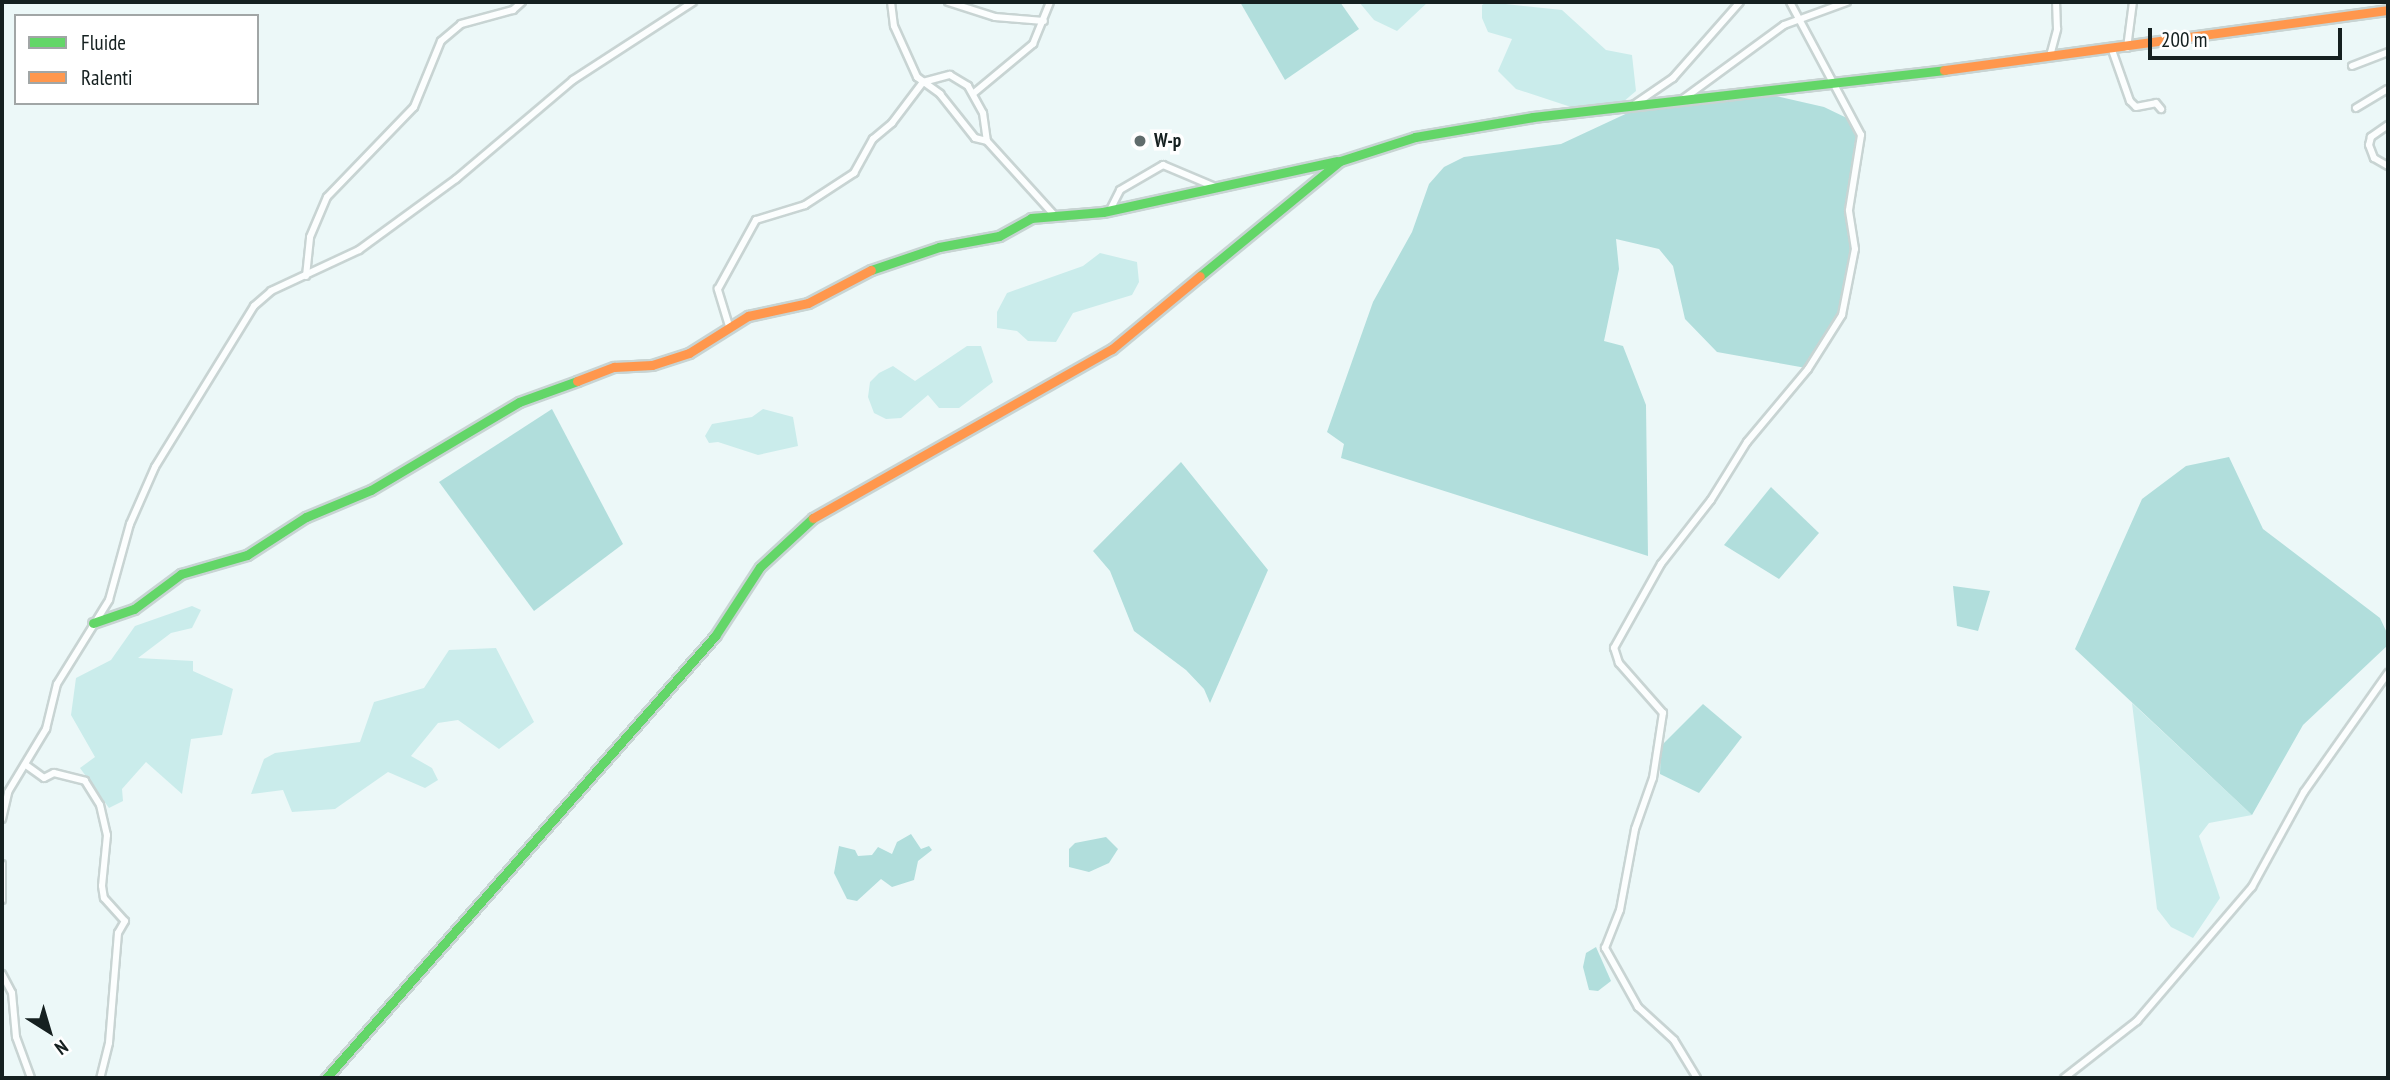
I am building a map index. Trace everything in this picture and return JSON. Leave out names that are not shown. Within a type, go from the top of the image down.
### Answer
[{"type":"street","points":[[306,276],[310,237],[327,197],[414,107],[441,41],[461,24],[513,10],[522,2]]},
{"type":"street","points":[[2,818],[8,792],[46,729],[57,684],[109,600],[126,535],[155,467],[195,396],[254,306],[271,291],[359,250],[456,179],[573,80],[693,2]]},
{"type":"street","points":[[891,2],[894,26],[912,70],[940,94],[975,138],[987,141]]},
{"type":"street","points":[[948,2],[995,17],[1044,21]]},
{"type":"street","points":[[974,93],[1033,44],[1051,2]]},
{"type":"street","points":[[1635,104],[1673,78],[1740,2]]},
{"type":"street","points":[[1697,1078],[1674,1040],[1638,1007],[1605,948],[1620,910],[1635,829],[1653,778],[1663,713],[1619,663],[1614,648],[1661,564],[1711,500],[1747,442],[1837,329],[1855,248],[1849,210],[1861,135],[1790,2]]},
{"type":"street","points":[[1683,99],[1799,18],[1847,2]]},
{"type":"street","points":[[2050,56],[2057,29],[2056,2]]},
{"type":"street","points":[[2127,48],[2133,2]]},
{"type":"street","points":[[93,623],[134,609],[181,574],[247,555],[306,517],[371,490],[462,440],[491,416],[519,402],[614,367],[652,365],[689,353],[748,316],[808,303],[871,270],[939,247],[999,236],[1031,218],[1110,210],[1220,189],[1340,161],[1440,131],[1635,104],[2112,50],[2388,10]]},
{"type":"street","points":[[2112,50],[2130,102],[2136,107],[2156,103],[2161,109]]},
{"type":"street","points":[[2352,66],[2388,52]]},
{"type":"street","points":[[729,326],[718,289],[756,220],[806,205],[854,173],[873,138],[892,123],[923,82],[950,75],[974,93],[987,141],[1055,216]]},
{"type":"street","points":[[2356,108],[2388,89]]},
{"type":"street","points":[[2386,162],[2374,158],[2370,141],[2388,125]]},
{"type":"street","points":[[326,1078],[715,636],[760,567],[783,541],[811,519],[1112,349],[1340,161]]},
{"type":"street","points":[[1110,210],[1120,190],[1163,165],[1220,189]]},
{"type":"street","points":[[2064,1078],[2137,1021],[2252,887],[2304,792],[2388,673]]},
{"type":"street","points":[[26,765],[44,778],[54,773],[85,781],[100,805],[110,846],[102,886],[104,898],[125,920],[118,933],[109,1042],[100,1078]]},
{"type":"street","points":[[2,864],[2,900]]},
{"type":"street","points":[[2,974],[12,993],[16,1037],[31,1078]]},
{"type":"shaded area","points":[[1240,2],[1340,2],[1359,29],[1285,80]]},
{"type":"shaded area","points":[[1359,2],[1428,2],[1397,31],[1374,20]]},
{"type":"shaded area","points":[[1487,2],[1562,10],[1606,50],[1632,55],[1636,91],[1623,102],[1574,108],[1516,89],[1498,71],[1512,39],[1488,32],[1482,18],[1482,5]]},
{"type":"shaded area","points":[[1763,93],[1824,107],[1851,120],[1860,135],[1847,211],[1854,249],[1842,315],[1806,368],[1717,352],[1685,319],[1673,266],[1659,249],[1616,239],[1619,269],[1604,341],[1623,346],[1646,405],[1648,556],[1341,458],[1344,444],[1327,432],[1373,302],[1412,232],[1429,184],[1444,167],[1464,157],[1561,144],[1634,110]]},
{"type":"shaded area","points":[[1100,253],[1137,262],[1139,282],[1132,295],[1073,313],[1056,342],[1028,341],[1017,331],[997,328],[997,312],[1007,293],[1083,266]]},
{"type":"shaded area","points":[[967,346],[981,346],[993,382],[959,408],[939,408],[928,395],[901,418],[886,419],[874,413],[868,397],[870,382],[879,373],[893,366],[915,381]]},
{"type":"shaded area","points":[[552,409],[623,544],[534,611],[439,482]]},
{"type":"shaded area","points":[[763,409],[793,417],[798,446],[758,455],[718,442],[709,443],[705,436],[712,424],[752,417]]},
{"type":"shaded area","points":[[2229,457],[2263,529],[2380,618],[2388,635],[2388,645],[2303,725],[2252,815],[2075,649],[2142,499],[2186,466]]},
{"type":"shaded area","points":[[1181,462],[1268,570],[1210,703],[1204,689],[1186,670],[1134,631],[1110,571],[1093,551]]},
{"type":"shaded area","points":[[1771,487],[1819,533],[1779,579],[1724,545]]},
{"type":"shaded area","points":[[1953,586],[1990,591],[1978,631],[1957,626]]},
{"type":"shaded area","points":[[192,606],[201,610],[192,628],[171,633],[138,658],[193,661],[193,671],[233,689],[222,735],[191,739],[182,794],[146,762],[122,789],[123,801],[109,808],[80,768],[95,757],[71,715],[76,678],[111,660],[135,626]]},
{"type":"shaded area","points":[[496,648],[534,722],[499,749],[458,720],[438,723],[411,756],[432,768],[438,780],[425,788],[388,772],[335,809],[292,812],[283,790],[251,794],[264,759],[275,753],[360,742],[374,702],[424,688],[449,650]]},
{"type":"shaded area","points":[[2132,703],[2252,815],[2209,823],[2199,836],[2220,898],[2193,938],[2171,927],[2157,909]]},
{"type":"shaded area","points":[[1703,704],[1742,737],[1699,793],[1660,774],[1661,746]]},
{"type":"shaded area","points":[[911,834],[921,849],[929,846],[932,850],[918,861],[914,880],[892,887],[881,879],[857,901],[847,899],[834,873],[839,846],[855,850],[858,856],[872,855],[878,847],[892,854],[897,842]]},
{"type":"shaded area","points":[[1106,837],[1118,849],[1109,863],[1089,872],[1069,867],[1069,849],[1075,843]]},
{"type":"shaded area","points":[[1596,947],[1611,981],[1598,991],[1589,990],[1583,967],[1586,953]]},
{"type":"traffic: fast","points":[[1200,276],[1340,161],[1415,137],[1533,117],[1944,70]]},
{"type":"traffic: fast","points":[[871,270],[939,247],[999,236],[1031,218],[1103,212],[1336,161]]},
{"type":"traffic: fast","points":[[93,623],[134,609],[181,574],[247,555],[306,517],[371,490],[519,402],[577,381]]},
{"type":"traffic: fast","points":[[326,1078],[715,636],[760,567],[813,518]]},
{"type":"traffic: slow","points":[[1944,70],[2388,10]]},
{"type":"traffic: slow","points":[[577,381],[614,367],[652,365],[689,353],[748,316],[808,303],[871,270]]},
{"type":"traffic: slow","points":[[813,518],[1112,349],[1200,276]]},
{"type":"place","name":"W-p","points":[[1140,141]]}]
